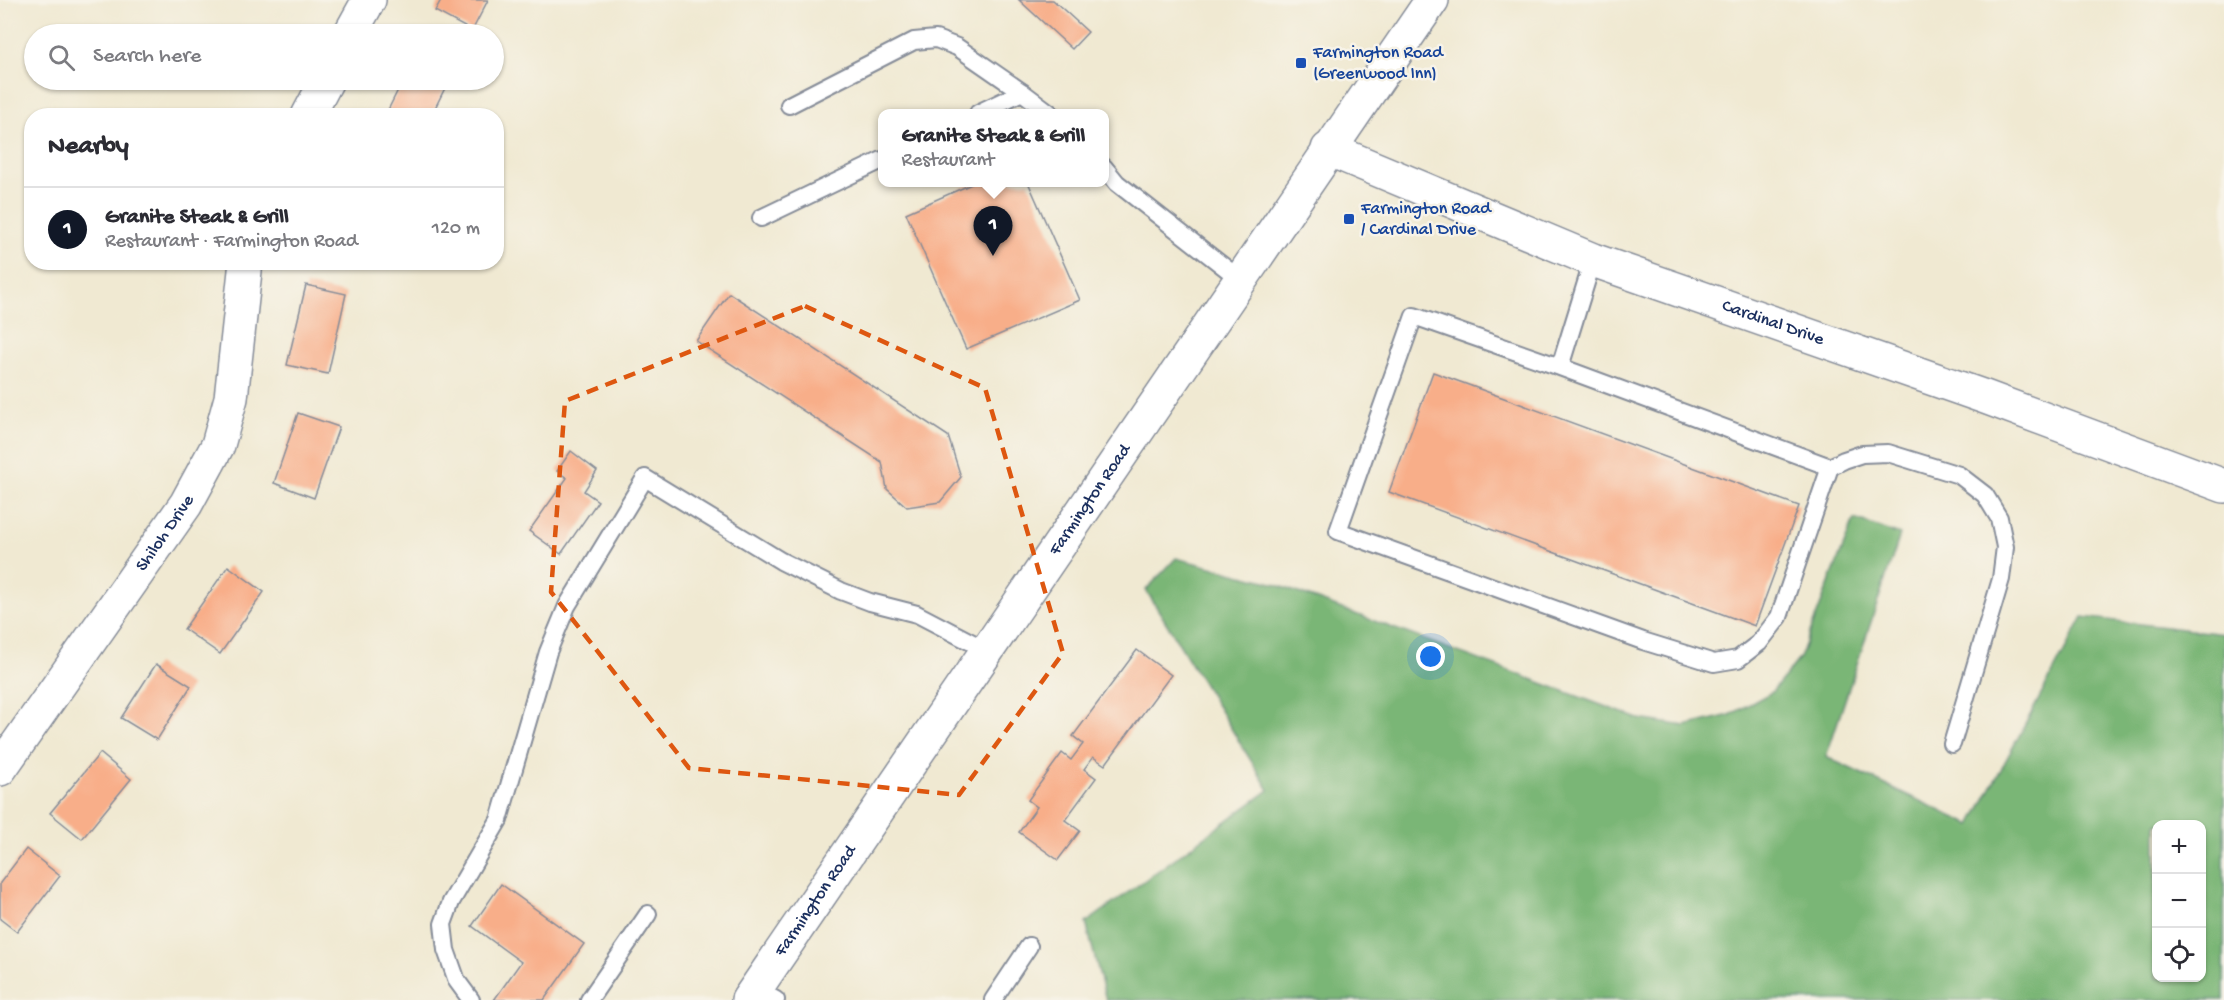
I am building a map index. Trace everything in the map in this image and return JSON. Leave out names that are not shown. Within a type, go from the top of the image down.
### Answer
[{"type":"main road","points":[[356,24],[369,0]]},
{"type":"main road","name":"Farmington Road","points":[[760,996],[988,651],[1429,1]]},
{"type":"main road","points":[[312,108],[322,90]]},
{"type":"main road","name":"Cardinal Drive","points":[[1328,149],[1593,260],[1995,401],[2224,486]]},
{"type":"main road","name":"Shiloh Drive","points":[[0,769],[186,504],[218,446],[231,398],[245,270]]},
{"type":"lane","points":[[789,105],[914,41],[936,39],[957,47],[1044,109]]},
{"type":"lane","points":[[988,109],[1022,92]]},
{"type":"lane","points":[[761,218],[878,161]]},
{"type":"lane","points":[[1109,173],[1117,183],[1241,279]]},
{"type":"lane","points":[[1560,367],[1593,260]]},
{"type":"lane","points":[[1830,467],[1560,367],[1414,316],[1338,531],[1643,641],[1714,663],[1738,659],[1759,643],[1779,617],[1830,467],[1862,454],[1888,453],[1959,475],[1985,495],[1999,518],[2004,547],[2001,579],[1952,744]]},
{"type":"lane","points":[[471,1000],[457,981],[446,950],[443,924],[451,902],[499,820],[548,652],[567,606],[645,478],[781,561],[841,591],[917,615],[988,651]]},
{"type":"lane","points":[[590,1000],[648,914]]},
{"type":"lane","points":[[993,1000],[1029,946]]},
{"type":"highlighted area","points":[[805,306],[985,388],[1063,653],[959,795],[689,768],[551,592],[565,401]]},
{"type":"green space","points":[[1854,519],[1900,535],[1826,757],[1971,825],[2083,617],[2224,634],[2224,1000],[1106,1000],[1086,923],[1269,790],[1146,590],[1176,558],[1269,582],[1639,719],[1685,726],[1730,715],[1772,692],[1800,658]]},
{"type":"building","points":[[441,0],[488,0],[476,24],[459,24],[435,11]]},
{"type":"building","points":[[1019,0],[1053,0],[1088,32],[1072,49]]},
{"type":"building","points":[[398,90],[444,90],[435,108],[389,108]]},
{"type":"building","points":[[965,187],[1030,187],[1080,300],[966,349],[906,213]]},
{"type":"building","points":[[306,285],[346,294],[328,374],[287,365]]},
{"type":"building","points":[[729,293],[948,436],[961,477],[940,502],[907,507],[887,489],[882,462],[696,341]]},
{"type":"building","points":[[1433,372],[1799,506],[1755,626],[1389,492]]},
{"type":"building","points":[[298,413],[339,427],[314,498],[274,483]]},
{"type":"building","points":[[571,451],[597,471],[584,491],[598,501],[561,554],[529,531],[567,478],[557,471]]},
{"type":"building","points":[[228,566],[264,592],[220,654],[184,629]]},
{"type":"building","points":[[1137,650],[1171,675],[1105,765],[1093,757],[1084,769],[1096,778],[1065,820],[1080,831],[1058,860],[1019,832],[1037,807],[1028,800],[1062,753],[1071,760],[1083,744],[1073,736]]},
{"type":"building","points":[[156,664],[191,686],[157,740],[121,718]]},
{"type":"building","points":[[100,753],[131,779],[82,839],[50,813]]},
{"type":"building","points":[[26,849],[60,876],[17,932],[0,919],[0,883]]},
{"type":"building","points":[[501,884],[584,944],[544,1000],[494,1000],[521,962],[472,926]]},
{"type":"place","name":"Farmington Road (Greenwood Inn)","points":[[1301,63]]},
{"type":"place","name":"Farmington Road / Cardinal Drive","points":[[1349,219]]},
{"type":"place","name":"Granite Steak & Grill","points":[[993,256]]}]
